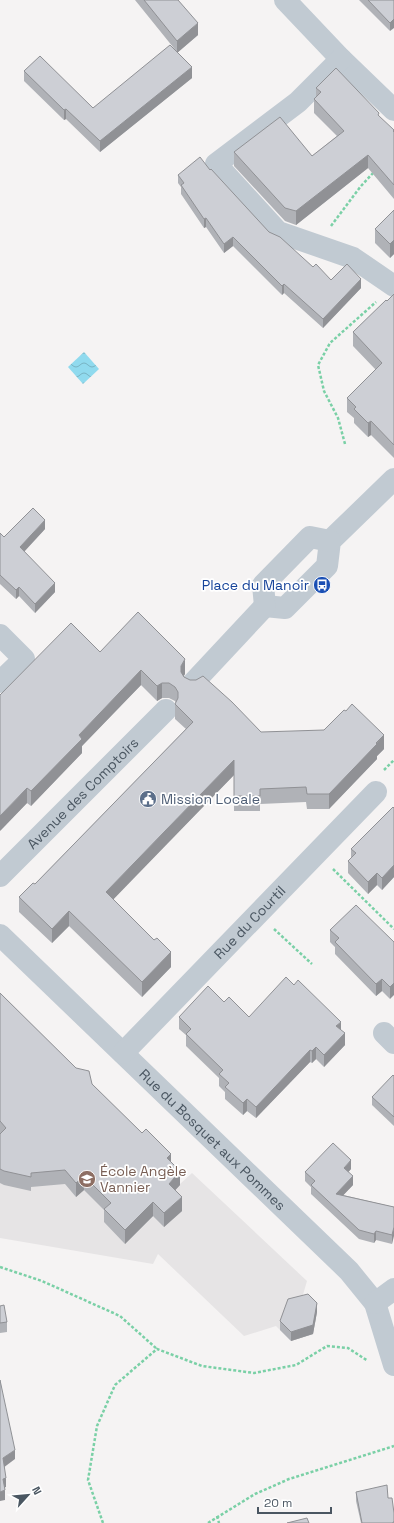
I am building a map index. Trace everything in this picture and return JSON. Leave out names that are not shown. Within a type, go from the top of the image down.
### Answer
[{"type":"street","points":[[285,0],[341,59],[394,110]]},
{"type":"street","points":[[341,59],[298,102],[216,164],[278,232],[353,258],[394,287]]},
{"type":"street","points":[[266,606],[285,608],[327,566],[330,541],[394,479]]},
{"type":"street","points":[[266,606],[263,585],[303,544],[310,537],[330,541]]},
{"type":"street","points":[[193,683],[266,606]]},
{"type":"street","points":[[0,635],[24,659],[0,682]]},
{"type":"street","name":"Avenue des Comptoirs","points":[[0,876],[166,710]]},
{"type":"street","name":"Rue du Courtil","points":[[123,1053],[376,792]]},
{"type":"street","name":"Rue du Bosquet aux Pommes","points":[[0,935],[349,1271],[375,1303],[384,1365]]},
{"type":"street","points":[[375,1303],[394,1289]]},
{"type":"path","points":[[316,245],[375,170]]},
{"type":"path","points":[[345,444],[338,418],[324,391],[318,365],[330,343],[394,287]]},
{"type":"path","points":[[317,853],[394,929]]},
{"type":"path","points":[[257,914],[312,964]]},
{"type":"path","points":[[0,1268],[42,1281],[120,1316],[157,1349],[202,1366],[254,1373],[296,1365],[327,1346],[348,1348],[384,1365]]},
{"type":"path","points":[[103,1523],[88,1480],[97,1426],[115,1385],[157,1349]]},
{"type":"path","points":[[208,1523],[217,1516],[255,1494],[289,1479],[394,1446]]},
{"type":"path","points":[[217,1516],[219,1523]]},
{"type":"shaded area","name":"École Angèle Vannier","points":[[0,1010],[180,1184],[192,1173],[307,1281],[302,1298],[317,1312],[313,1334],[291,1341],[276,1326],[244,1336],[158,1254],[153,1264],[0,1238]]},
{"type":"water","points":[[84,352],[99,369],[83,384],[68,367]]},
{"type":"building","points":[[144,0],[178,0],[198,23],[177,41]]},
{"type":"building","points":[[368,0],[394,0],[394,19],[390,23]]},
{"type":"building","points":[[170,45],[192,67],[100,141],[66,109],[64,110],[24,71],[40,56],[93,108]]},
{"type":"building","points":[[336,68],[379,113],[378,115],[394,130],[394,185],[368,155],[296,211],[285,208],[234,152],[280,117],[312,156],[344,131],[314,99],[321,92],[316,88]]},
{"type":"building","points":[[200,157],[210,170],[211,169],[269,232],[280,237],[313,267],[316,264],[331,280],[347,264],[361,279],[323,319],[284,284],[282,286],[233,237],[224,244],[206,218],[204,219],[181,185],[184,183],[178,175]]},
{"type":"building","points":[[394,210],[394,240],[390,244],[375,229]]},
{"type":"building","points":[[394,294],[394,445],[371,421],[368,423],[354,409],[356,407],[347,398],[382,363],[353,332]]},
{"type":"building","points":[[33,508],[45,520],[20,547],[55,583],[35,604],[19,587],[16,590],[0,575],[0,533],[4,537]]},
{"type":"building","points":[[138,612],[185,659],[181,666],[181,672],[184,677],[190,680],[196,680],[203,676],[232,702],[261,732],[324,730],[352,704],[384,735],[329,794],[307,794],[306,787],[260,789],[260,796],[234,796],[234,760],[106,892],[154,940],[157,938],[171,952],[142,982],[69,911],[52,929],[19,897],[33,883],[35,884],[193,722],[175,704],[178,698],[178,692],[175,687],[169,683],[162,683],[157,686],[141,670],[79,735],[82,739],[31,791],[27,788],[0,816],[0,695],[71,623],[100,652]]},
{"type":"building","points":[[393,807],[394,865],[382,878],[377,873],[368,882],[348,861],[356,853],[351,849]]},
{"type":"building","points":[[356,905],[394,942],[394,983],[390,987],[382,979],[376,984],[335,942],[339,938],[330,930]]},
{"type":"building","points":[[286,977],[294,985],[298,980],[341,1022],[336,1026],[345,1033],[324,1055],[316,1047],[312,1051],[310,1050],[256,1107],[247,1099],[243,1103],[225,1087],[229,1083],[219,1074],[223,1070],[186,1034],[191,1029],[179,1017],[208,986],[224,1002],[229,997],[249,1017]]},
{"type":"building","points":[[0,993],[76,1068],[89,1071],[92,1084],[142,1133],[146,1129],[171,1154],[167,1158],[180,1171],[169,1184],[182,1197],[164,1213],[153,1202],[125,1230],[104,1209],[111,1203],[84,1176],[76,1183],[65,1170],[31,1173],[31,1177],[0,1169],[0,1134],[6,1128],[0,1121]]},
{"type":"building","points":[[393,1075],[394,1076],[394,1117],[372,1097]]},
{"type":"building","points":[[333,1143],[351,1160],[344,1168],[353,1176],[336,1194],[394,1207],[394,1227],[392,1235],[376,1231],[374,1234],[359,1230],[311,1185],[315,1181],[305,1172]]},
{"type":"building","points":[[308,1294],[317,1303],[313,1325],[291,1332],[280,1321],[288,1299]]},
{"type":"building","points":[[4,1305],[7,1322],[0,1323],[0,1306]]},
{"type":"building","points":[[0,1380],[15,1450],[3,1458],[6,1478],[3,1479],[5,1490],[0,1492]]},
{"type":"building","points":[[387,1485],[388,1498],[392,1498],[394,1522],[362,1523],[356,1492]]},
{"type":"building","points":[[307,1518],[309,1523],[287,1523]]},
{"type":"place","name":"Place du Manoir","points":[[322,585]]},
{"type":"place","name":"Mission Locale","points":[[148,799]]},
{"type":"place","name":"École Angèle Vannier","points":[[87,1179]]}]
